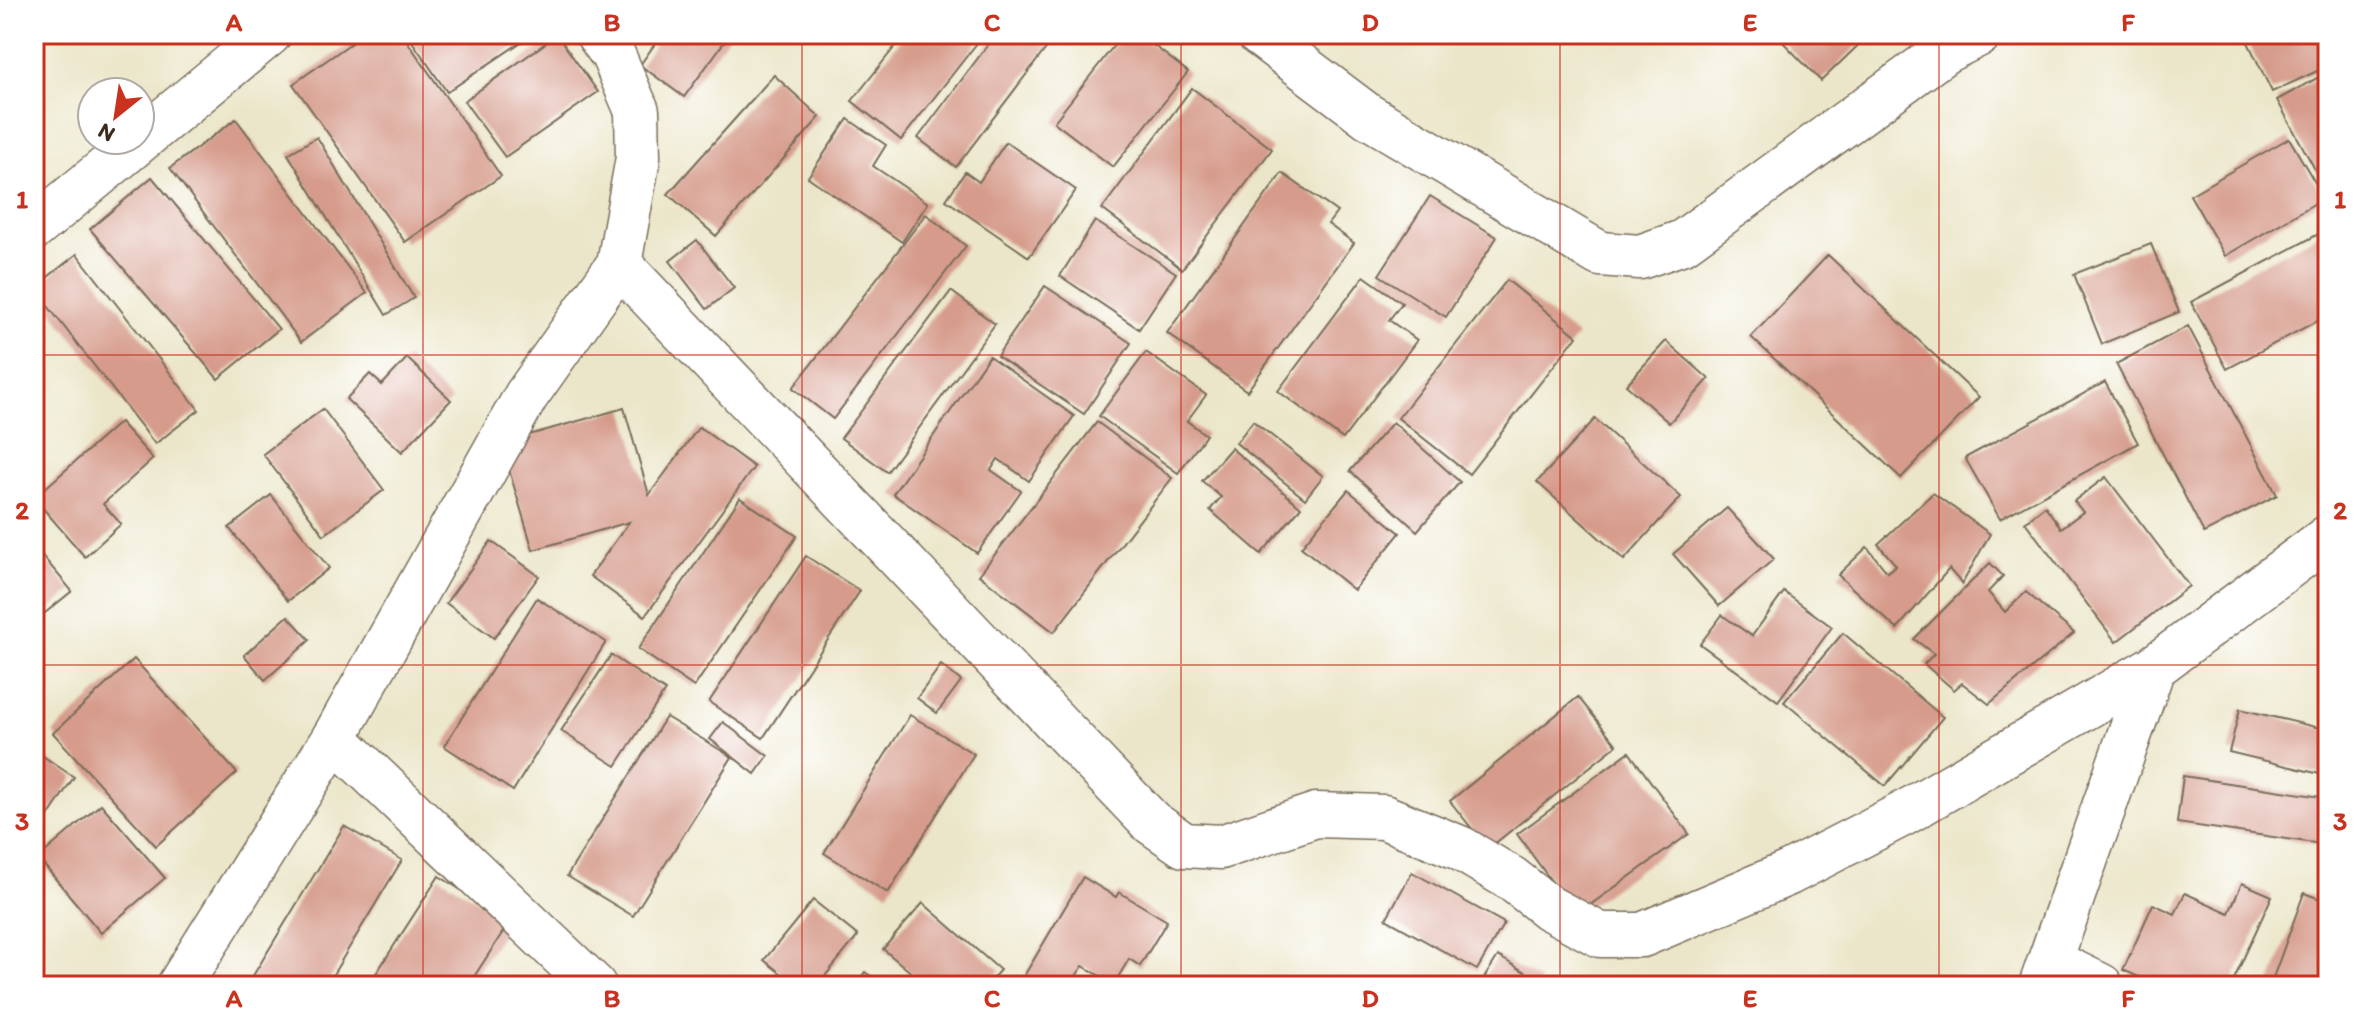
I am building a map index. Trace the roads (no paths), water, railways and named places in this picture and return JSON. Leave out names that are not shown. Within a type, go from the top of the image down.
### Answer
[{"type":"street","points":[[34,228],[269,34]]},
{"type":"street","points":[[179,986],[334,738],[526,396],[619,264],[638,158],[637,111],[613,55],[598,34]]},
{"type":"street","points":[[1259,34],[1368,116],[1551,226],[1600,254],[1640,257],[1683,242],[1945,51],[1979,34]]},
{"type":"street","points":[[619,264],[1151,822],[1184,845],[1221,847],[1316,815],[1384,817],[1460,848],[1512,879],[1549,908],[1600,935],[1642,935],[1789,873],[1903,814],[2153,668],[2328,537]]},
{"type":"street","points":[[2101,986],[2046,974],[2153,668]]},
{"type":"street","points":[[334,738],[594,986]]}]
